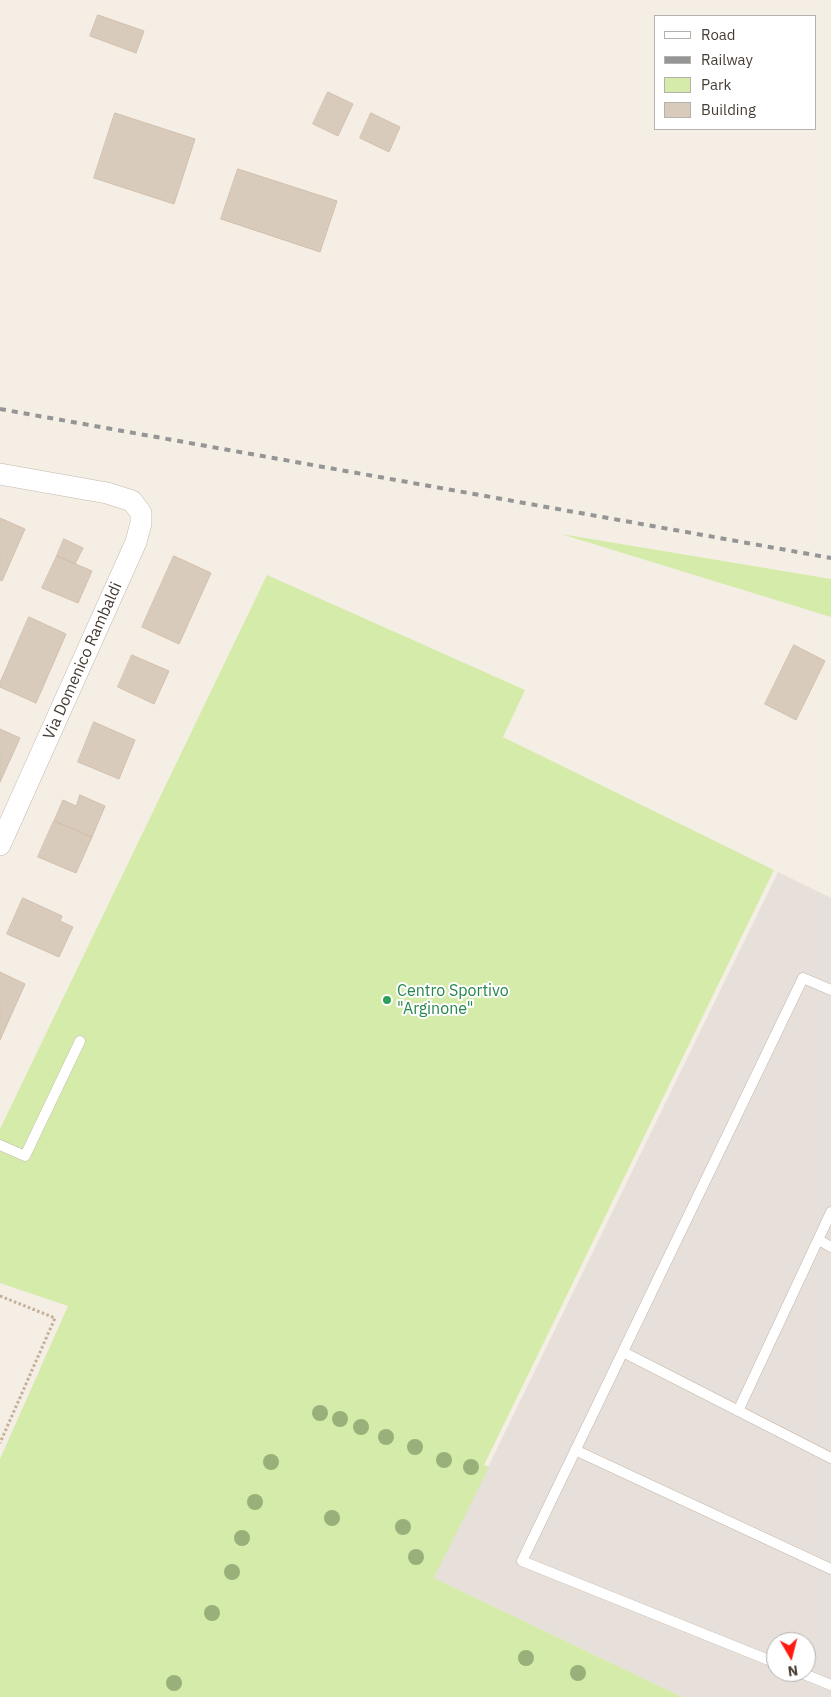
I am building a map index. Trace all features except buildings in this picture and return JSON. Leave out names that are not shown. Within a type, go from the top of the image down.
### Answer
[{"type":"street","name":"Via Domenico Rambaldi","points":[[0,474],[107,493],[132,501],[141,513],[140,532],[136,542],[0,845]]},
{"type":"lane","points":[[766,1659],[522,1561],[803,978],[831,990]]},
{"type":"lane","points":[[0,1145],[26,1156],[80,1041]]},
{"type":"lane","points":[[738,1411],[831,1212]]},
{"type":"lane","points":[[819,1240],[831,1246]]},
{"type":"lane","points":[[623,1352],[831,1458]]},
{"type":"lane","points":[[575,1450],[831,1569]]},
{"type":"lane","points":[[816,1679],[831,1685]]},
{"type":"path","points":[[0,1296],[56,1318],[0,1443]]},
{"type":"shaded area","points":[[778,872],[831,898],[831,1697],[682,1697],[434,1578]]},
{"type":"green space","points":[[561,534],[831,579],[831,617]]},
{"type":"green space","name":"Centro Sportivo \"Arginone\"","points":[[267,575],[525,690],[503,737],[774,870],[484,1465],[489,1467],[434,1578],[682,1697],[0,1697],[0,1459],[68,1306],[0,1283],[0,1129]]},
{"type":"railway","points":[[0,409],[831,558]]},
{"type":"place","name":"Centro Sportivo \"Arginone\"","points":[[387,1000]]}]
